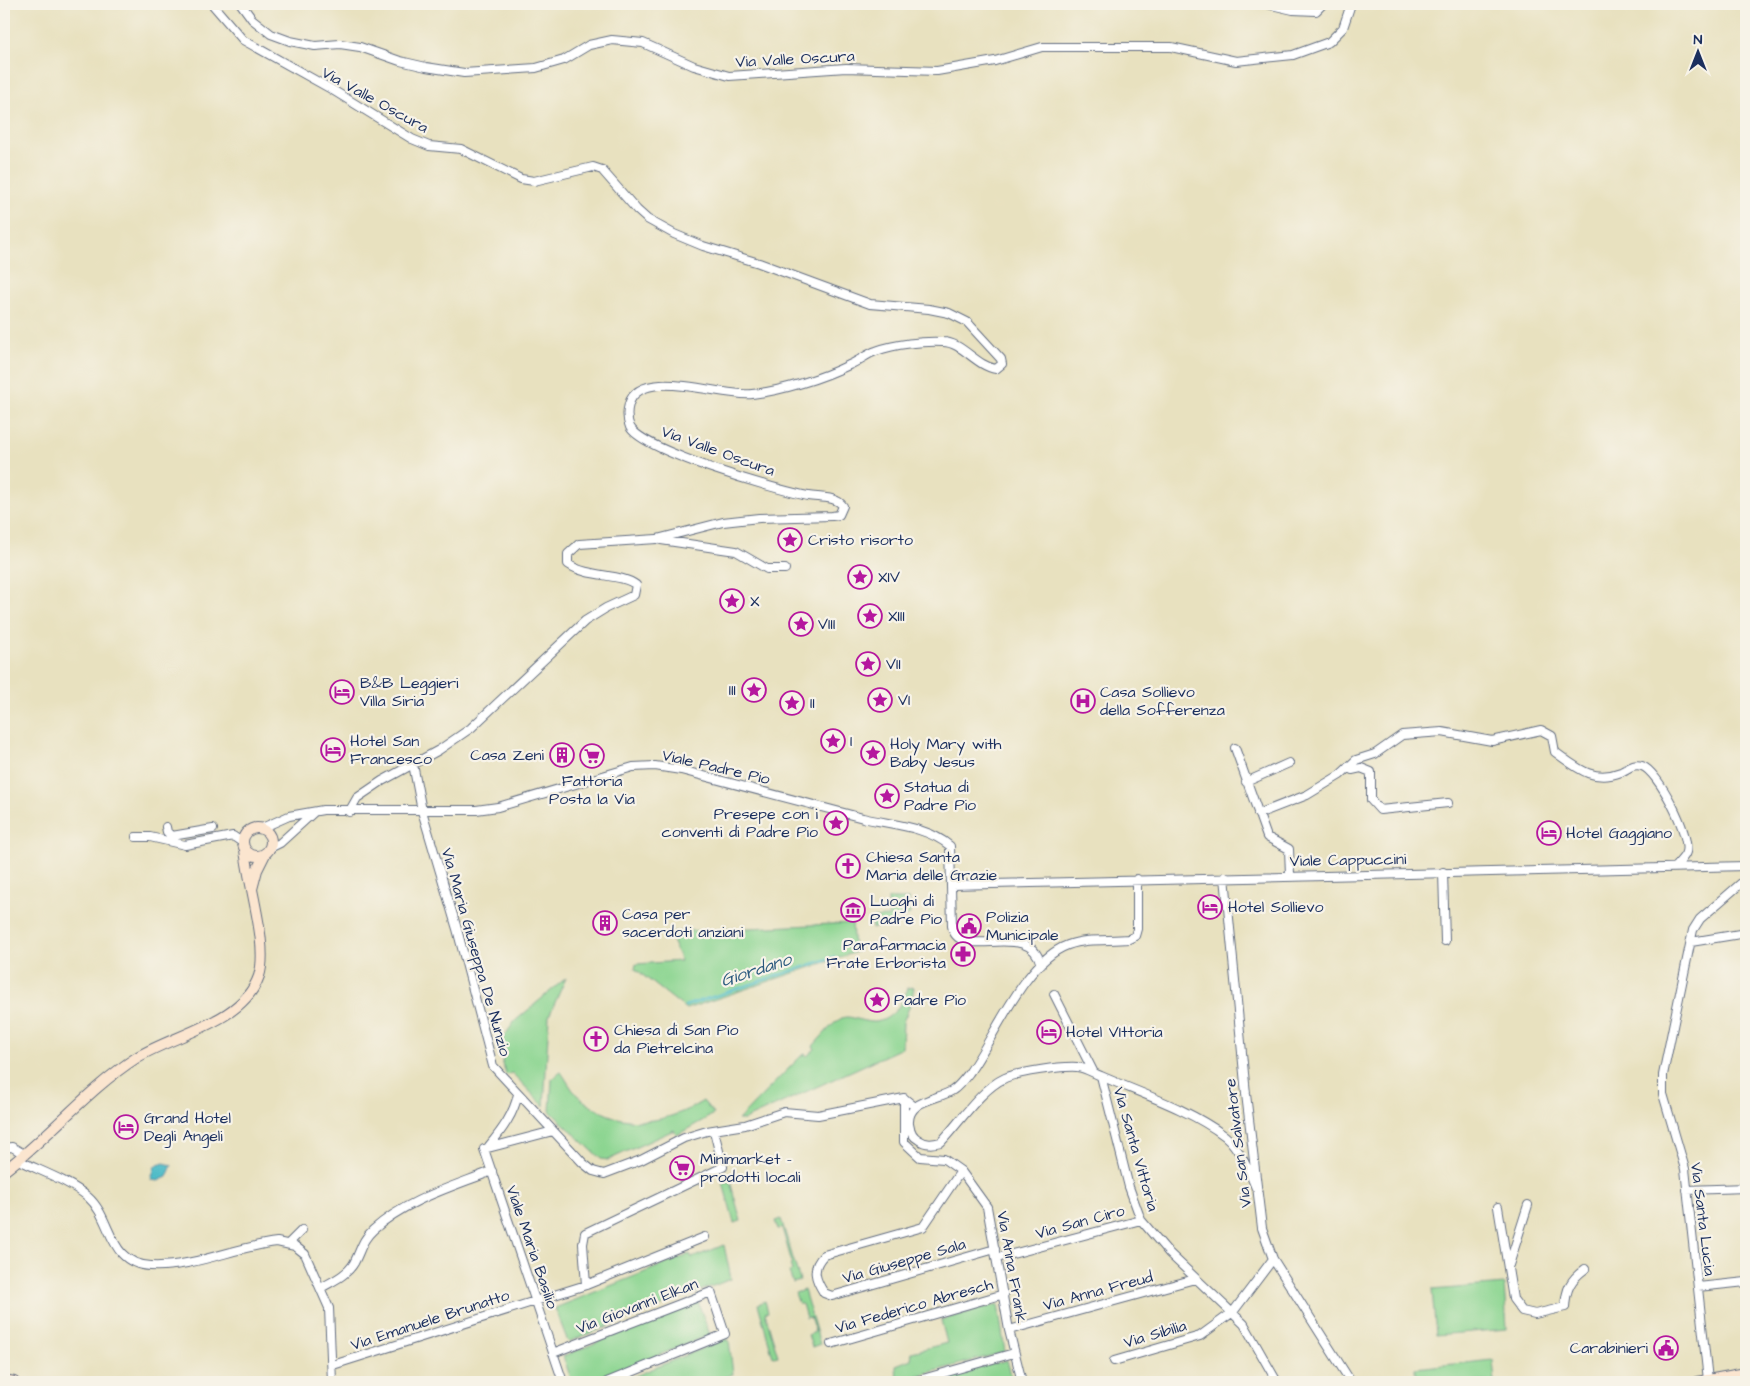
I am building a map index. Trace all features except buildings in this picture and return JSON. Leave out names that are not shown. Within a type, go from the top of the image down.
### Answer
[{"type":"street","name":"Via Valle Oscura","points":[[212,4],[243,40],[347,98],[412,139],[429,146],[460,149],[521,178],[534,181],[593,167],[602,170],[647,219],[674,234],[703,246],[759,263],[870,304],[930,309],[948,313],[967,322],[1000,359],[1000,368],[988,368],[951,343],[936,342],[889,347],[875,351],[818,378],[751,395],[728,394],[704,387],[682,385],[643,388],[631,399],[628,416],[630,426],[646,440],[674,454],[749,480],[808,496],[836,500],[843,506],[839,515],[760,518],[723,522],[657,539],[578,544],[568,554],[568,564],[583,573],[629,581],[636,586],[634,595],[606,608],[585,621],[470,728],[357,798],[349,812]]},
{"type":"street","name":"Via Valle Oscura","points":[[241,4],[252,19],[271,34],[290,42],[315,46],[340,44],[360,47],[400,61],[436,68],[464,72],[536,68],[564,60],[589,45],[612,40],[643,43],[694,66],[729,76],[846,68],[937,71],[964,68],[1050,46],[1171,47],[1236,61],[1293,55],[1328,42],[1343,28],[1351,4]]},
{"type":"street","points":[[1267,4],[1293,10],[1316,11],[1323,4]]},
{"type":"street","points":[[657,539],[682,545],[736,551],[767,569],[785,569]]},
{"type":"street","points":[[1258,814],[1307,794],[1340,775],[1356,760],[1375,754],[1402,735],[1442,732],[1501,740],[1541,730],[1552,736],[1556,752],[1580,771],[1601,778],[1621,772],[1634,765],[1644,766],[1659,784],[1686,836],[1686,852],[1675,867]]},
{"type":"street","points":[[1234,748],[1267,837],[1289,849],[1290,875]]},
{"type":"street","points":[[1246,782],[1289,763]]},
{"type":"street","name":"Via Maria Giuseppa De Nunzio","points":[[413,764],[422,811],[457,929],[493,1066],[583,1164],[593,1171],[604,1174],[641,1160],[684,1138],[745,1125],[784,1112],[818,1115],[904,1098]]},
{"type":"street","name":"Viale Padre Pio","points":[[262,828],[290,816],[314,812],[476,810],[498,807],[634,767],[655,766],[681,770],[932,834],[950,846],[951,885]]},
{"type":"street","points":[[1348,767],[1352,770],[1361,768],[1371,772],[1371,800],[1380,810],[1448,803]]},
{"type":"street","points":[[136,837],[150,837],[167,843],[186,845],[233,836],[254,856],[280,843],[314,812]]},
{"type":"street","points":[[166,827],[167,832],[172,836],[213,829]]},
{"type":"street","points":[[4,1171],[128,1064],[151,1050],[224,1016],[247,998],[259,976],[261,949],[244,846],[249,830],[262,828],[271,838],[267,851],[257,870],[252,890]]},
{"type":"street","name":"Viale Cappuccini","points":[[951,885],[1290,875],[1746,866]]},
{"type":"street","points":[[1442,872],[1445,942]]},
{"type":"street","name":"Via San Salvatore","points":[[1225,877],[1256,1188],[1262,1228],[1272,1259],[1351,1382]]},
{"type":"street","points":[[1137,879],[1138,925],[1135,936],[1129,939],[1072,944],[1056,951],[1041,964],[1011,1001],[969,1074],[953,1090],[931,1098],[915,1107],[909,1119],[911,1132],[922,1142],[941,1142],[962,1120],[984,1092],[1006,1078],[1056,1068],[1075,1067],[1097,1074],[1189,1115],[1226,1137],[1248,1168],[1256,1188]]},
{"type":"street","name":"Via Santa Lucia","points":[[1708,1380],[1685,1169],[1663,1094],[1662,1075],[1693,930],[1700,919],[1746,880]]},
{"type":"street","points":[[951,885],[952,926],[958,938],[969,942],[1028,944],[1037,953],[1041,964]]},
{"type":"street","points":[[1691,942],[1746,933]]},
{"type":"street","name":"Via Santa Vittoria","points":[[1054,994],[1097,1074],[1129,1187],[1141,1220],[1195,1279],[1233,1312]]},
{"type":"street","points":[[487,1148],[504,1128],[516,1104],[518,1094]]},
{"type":"street","points":[[904,1098],[915,1107]]},
{"type":"street","name":"Via Anna Frank","points":[[904,1098],[904,1142],[920,1157],[944,1159],[961,1171],[987,1207],[1009,1330],[1022,1382]]},
{"type":"street","points":[[487,1148],[553,1131]]},
{"type":"street","points":[[586,1284],[585,1233],[723,1167],[714,1131]]},
{"type":"street","points":[[4,1148],[12,1148],[21,1157],[76,1188],[89,1198],[97,1209],[114,1246],[132,1261],[149,1266],[175,1265],[271,1242],[289,1244],[305,1254],[329,1308],[333,1365],[332,1382]]},
{"type":"street","name":"Viale Maria Basilio","points":[[487,1148],[492,1171],[563,1382]]},
{"type":"street","points":[[321,1288],[344,1275],[354,1264],[363,1240],[394,1213],[432,1195],[492,1171]]},
{"type":"street","name":"Via Giuseppe Sala","points":[[961,1171],[923,1227],[824,1256],[818,1261],[814,1272],[818,1284],[824,1293],[832,1296],[995,1249]]},
{"type":"street","points":[[1687,1190],[1746,1188]]},
{"type":"street","points":[[1508,1267],[1528,1205]]},
{"type":"street","points":[[1498,1207],[1514,1299],[1522,1311],[1535,1314],[1565,1307],[1568,1286],[1572,1279],[1585,1269]]},
{"type":"street","name":"Via San Ciro","points":[[997,1258],[1141,1220]]},
{"type":"street","points":[[289,1244],[302,1230]]},
{"type":"street","name":"Via Emanuele Brunatto","points":[[333,1365],[586,1284],[705,1237]]},
{"type":"street","name":"Via Sibilia","points":[[1114,1361],[1200,1336],[1233,1312],[1272,1259]]},
{"type":"street","name":"Via Anna Freud","points":[[1009,1330],[1195,1279]]},
{"type":"street","points":[[1698,1287],[1746,1282]]},
{"type":"street","name":"Via Giovanni Elkan","points":[[553,1354],[711,1292],[725,1334],[607,1382]]},
{"type":"street","name":"Via Federico Abresch","points":[[831,1344],[1004,1294]]},
{"type":"street","points":[[1233,1312],[1244,1324],[1277,1382]]},
{"type":"street","points":[[912,1382],[933,1380],[1014,1353]]},
{"type":"street","points":[[1696,1382],[1746,1372]]},
{"type":"street","points":[[4,1380],[14,1382]]},
{"type":"street","points":[[726,1382],[732,1380],[732,1382]]},
{"type":"green space","points":[[888,899],[909,899],[910,914],[872,929],[872,918],[889,917]]},
{"type":"green space","points":[[852,923],[854,951],[859,951],[686,1009],[635,969],[636,964],[681,961],[668,932]]},
{"type":"green space","points":[[566,978],[549,1016],[544,1106],[512,1073],[506,1075],[498,1045],[515,1021]]},
{"type":"green space","points":[[914,987],[911,1003],[903,1022],[902,1048],[744,1120],[738,1120],[801,1056],[805,1054],[807,1056],[815,1049],[813,1046],[838,1020],[848,1017],[873,1022],[887,1018],[902,1002],[908,988]]},
{"type":"green space","points":[[561,1072],[577,1095],[607,1114],[623,1119],[655,1120],[687,1110],[703,1101],[714,1114],[677,1135],[674,1130],[608,1160],[601,1159],[550,1111],[552,1079]]},
{"type":"green space","points":[[730,1181],[741,1221],[734,1223],[723,1183]]},
{"type":"green space","points":[[781,1219],[800,1281],[793,1283],[789,1272],[792,1271],[790,1264],[792,1263],[782,1228],[778,1229],[775,1221]]},
{"type":"green space","points":[[724,1245],[731,1279],[568,1342],[555,1308],[690,1254],[692,1258]]},
{"type":"green space","points":[[1504,1284],[1507,1329],[1436,1335],[1432,1290]]},
{"type":"green space","points":[[804,1290],[820,1344],[812,1347],[808,1335],[815,1332],[810,1317],[806,1318],[802,1304],[799,1304],[795,1293]]},
{"type":"green space","points":[[765,1301],[768,1312],[765,1313],[778,1356],[773,1357],[758,1304]]},
{"type":"green space","points":[[698,1302],[710,1335],[590,1382],[572,1382],[563,1356]]},
{"type":"green space","points":[[998,1304],[1005,1352],[897,1381],[896,1365],[911,1359],[912,1352],[947,1343],[941,1320]]},
{"type":"green space","points":[[725,1339],[729,1340],[733,1374],[712,1382],[638,1382],[635,1376]]},
{"type":"green space","points":[[1007,1360],[1013,1382],[940,1382],[939,1379]]},
{"type":"green space","points":[[1493,1360],[1495,1382],[1416,1382],[1415,1368]]},
{"type":"water","points":[[164,1163],[172,1165],[167,1177],[158,1181],[151,1180],[155,1166]]},
{"type":"waterway","name":"Giordano","points":[[685,1006],[834,957]]},
{"type":"place","name":"Cristo risorto","points":[[790,540]]},
{"type":"place","name":"XIV","points":[[860,577]]},
{"type":"place","name":"X","points":[[732,601]]},
{"type":"place","name":"XIII","points":[[870,616]]},
{"type":"place","name":"VIII","points":[[801,624]]},
{"type":"place","name":"VII","points":[[868,664]]},
{"type":"place","name":"III","points":[[754,690]]},
{"type":"place","name":"B&B Leggieri Villa Siria","points":[[342,692]]},
{"type":"place","name":"VI","points":[[880,700]]},
{"type":"place","name":"Casa Sollievo della Sofferenza","points":[[1083,701]]},
{"type":"place","name":"II","points":[[792,703]]},
{"type":"place","name":"I","points":[[833,741]]},
{"type":"place","name":"Hotel San Francesco","points":[[333,750]]},
{"type":"place","name":"Holy Mary with Baby Jesus","points":[[873,753]]},
{"type":"place","name":"Casa Zeni","points":[[562,755]]},
{"type":"place","name":"Fattoria Posta la Via","points":[[592,756]]},
{"type":"place","name":"Statua di Padre Pio","points":[[887,796]]},
{"type":"place","name":"Presepe con i conventi di Padre Pio","points":[[836,823]]},
{"type":"place","name":"Hotel Gaggiano","points":[[1549,833]]},
{"type":"place","name":"Chiesa Santa Maria delle Grazie","points":[[848,866]]},
{"type":"place","name":"Hotel Sollievo","points":[[1210,907]]},
{"type":"place","name":"Luoghi di Padre Pio","points":[[853,910]]},
{"type":"place","name":"Casa per sacerdoti anziani","points":[[605,923]]},
{"type":"place","name":"Polizia Municipale","points":[[969,926]]},
{"type":"place","name":"Parafarmacia Frate Erborista","points":[[963,954]]},
{"type":"place","name":"Padre Pio","points":[[877,1000]]},
{"type":"place","name":"Hotel VIttoria","points":[[1049,1032]]},
{"type":"place","name":"Chiesa di San Pio da Pietrelcina","points":[[596,1039]]},
{"type":"place","name":"Grand Hotel Degli Angeli","points":[[126,1127]]},
{"type":"place","name":"Minimarket - prodotti locali","points":[[682,1168]]},
{"type":"place","name":"Carabinieri","points":[[1666,1348]]}]
